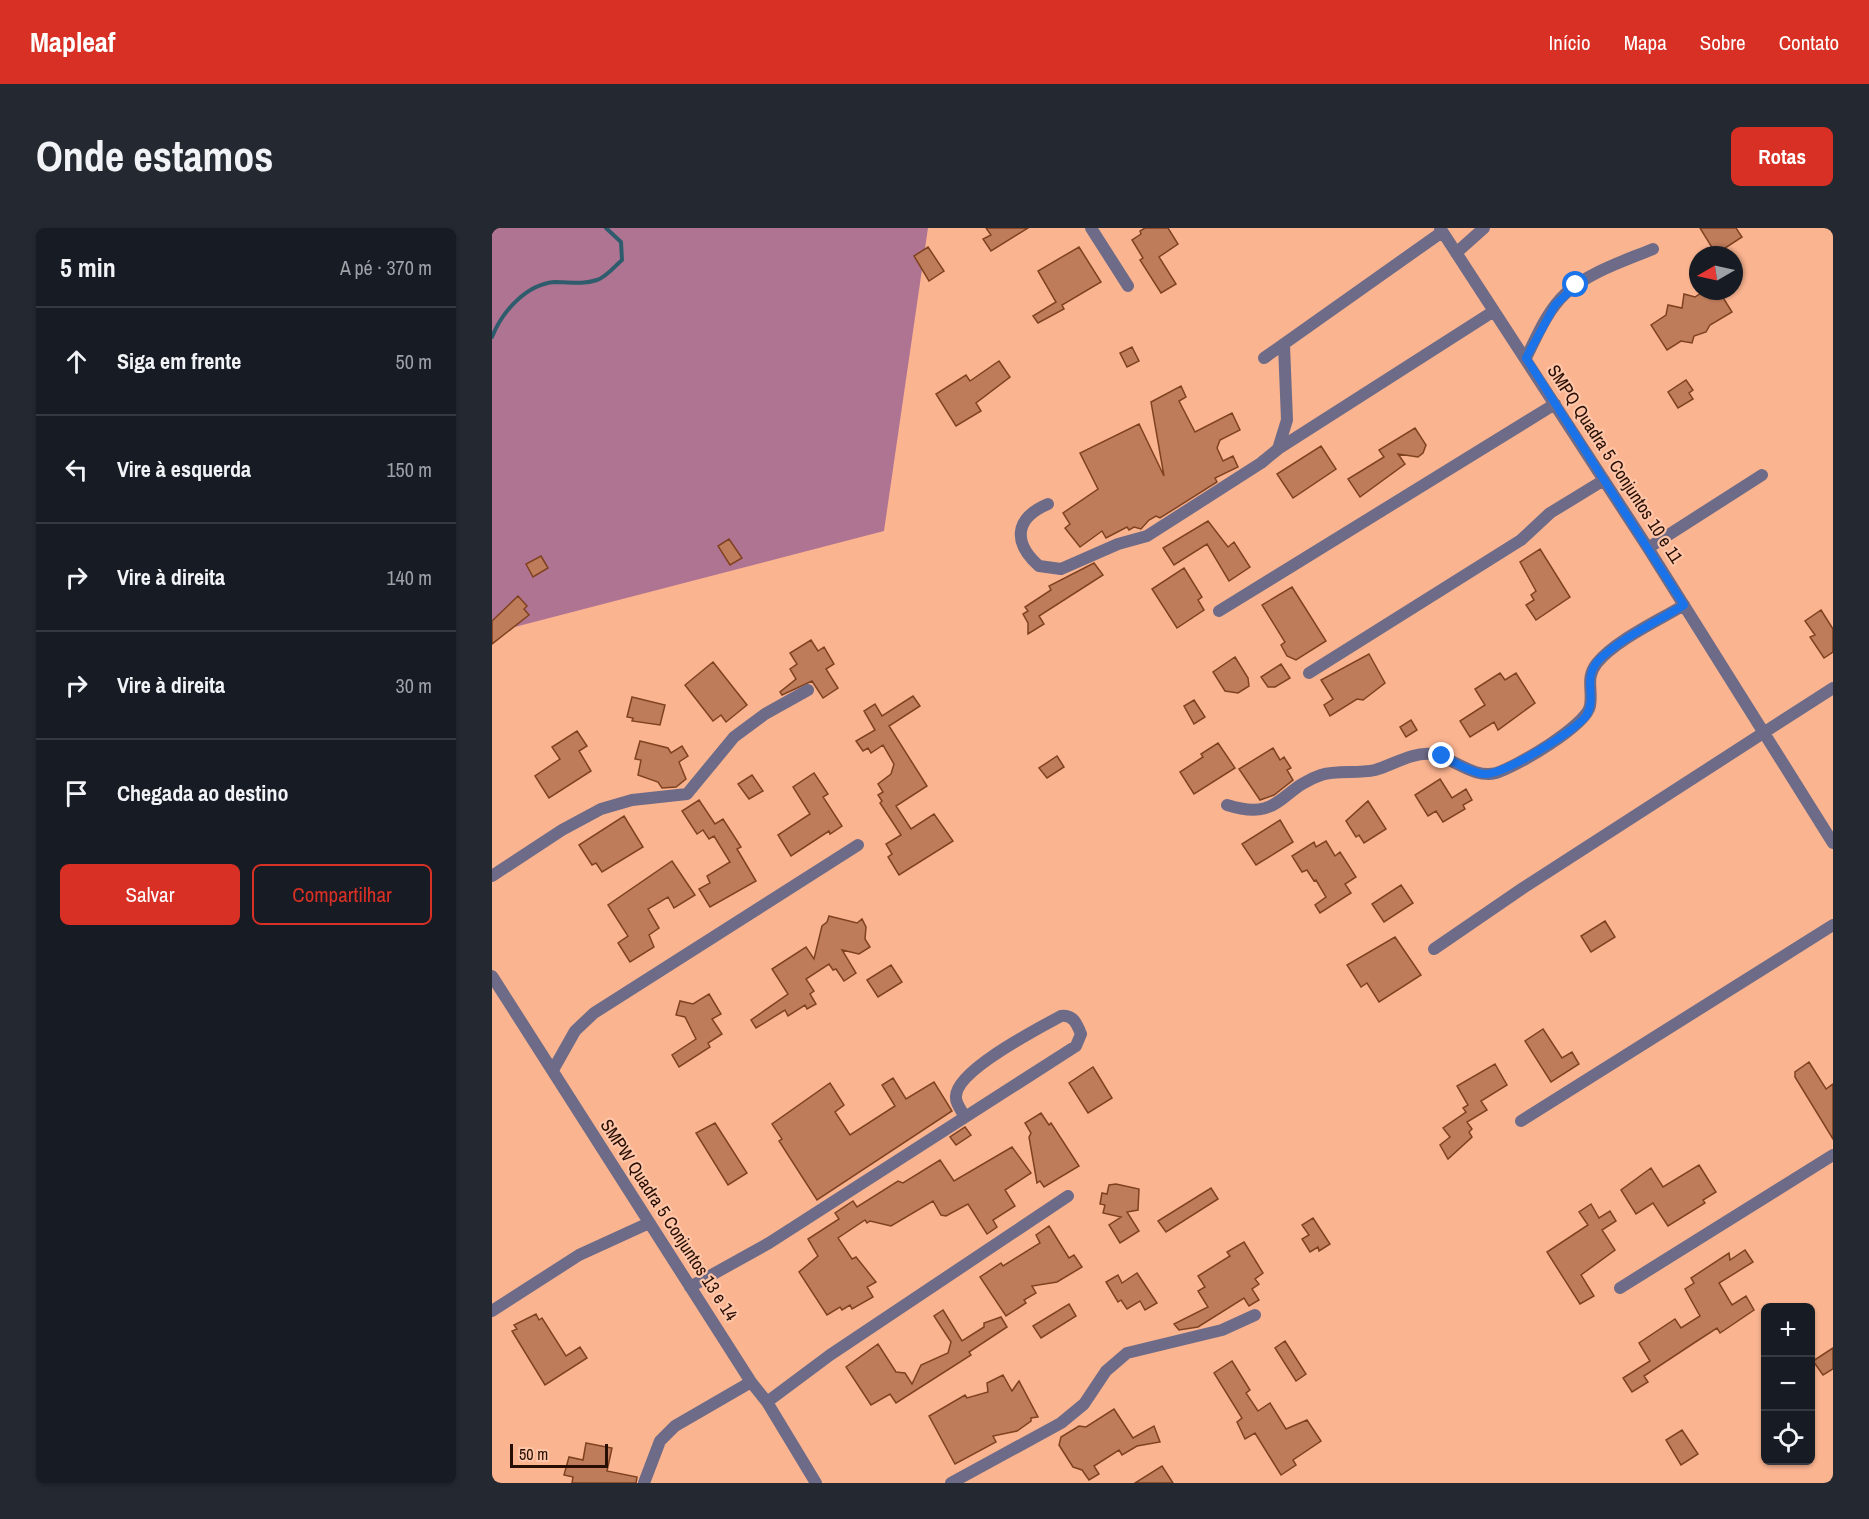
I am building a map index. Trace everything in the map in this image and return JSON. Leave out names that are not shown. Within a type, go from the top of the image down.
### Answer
[{"type":"street","points":[[1456,253],[1484,228]]},
{"type":"street","points":[[1095,229],[1128,286]]},
{"type":"street","points":[[1264,358],[1444,231]]},
{"type":"street","name":"SMPQ Quadra 5 Conjuntos 10 e 11","points":[[1444,231],[1456,253],[1648,548],[1833,843]]},
{"type":"street","points":[[1526,358],[1542,326],[1564,295],[1605,270],[1653,249]]},
{"type":"street","points":[[1048,504],[1028,515],[1020,532],[1023,546],[1038,566],[1047,569],[1061,568],[1118,544],[1147,536],[1494,311]]},
{"type":"street","points":[[1278,449],[1287,411],[1284,345]]},
{"type":"street","points":[[1219,611],[1554,405]]},
{"type":"street","points":[[1648,548],[1762,475]]},
{"type":"street","points":[[1309,674],[1510,547],[1531,532],[1550,513],[1604,480]]},
{"type":"street","points":[[1227,805],[1242,810],[1263,810],[1321,775],[1373,770],[1429,754],[1485,774],[1512,766],[1575,726],[1586,716],[1590,706],[1588,680],[1599,660],[1614,648],[1684,605]]},
{"type":"street","points":[[1434,949],[1523,888],[1833,688]]},
{"type":"street","points":[[492,876],[562,830],[601,809],[632,800],[687,794],[734,737],[765,714],[808,690]]},
{"type":"street","points":[[553,1070],[575,1031],[594,1013],[858,845]]},
{"type":"street","points":[[1521,1121],[1833,925]]},
{"type":"street","name":"SMPW Quadra 5 Conjuntos 13 e 14","points":[[492,976],[751,1382],[767,1402],[816,1483]]},
{"type":"street","points":[[690,1287],[769,1243],[1076,1046],[1081,1034],[1071,1017],[1061,1016],[971,1073],[958,1087],[956,1095],[965,1117]]},
{"type":"street","points":[[1620,1288],[1833,1155]]},
{"type":"street","points":[[767,1402],[869,1328],[1068,1196]]},
{"type":"street","points":[[492,1311],[579,1255],[649,1223]]},
{"type":"street","points":[[951,1483],[1060,1423],[1084,1404],[1115,1360],[1127,1353],[1222,1330],[1255,1315]]},
{"type":"street","points":[[644,1483],[660,1441],[675,1426],[751,1382]]},
{"type":"shaded area","points":[[492,228],[928,228],[884,531],[492,633]]},
{"type":"building","points":[[986,228],[1028,228],[991,251],[983,239],[991,235]]},
{"type":"building","points":[[1145,228],[1168,228],[1178,244],[1159,257],[1176,284],[1161,293],[1140,260],[1143,258],[1132,240]]},
{"type":"building","points":[[1700,228],[1736,228],[1742,237],[1728,246],[1711,246]]},
{"type":"building","points":[[928,247],[944,271],[929,281],[914,256]]},
{"type":"building","points":[[1079,247],[1101,282],[1062,305],[1064,309],[1038,323],[1033,316],[1056,302],[1038,271]]},
{"type":"building","points":[[1684,294],[1689,295],[1689,300],[1725,300],[1732,312],[1710,325],[1706,332],[1694,336],[1692,343],[1681,341],[1667,350],[1651,325],[1666,315],[1668,305],[1682,308]]},
{"type":"building","points":[[1132,347],[1139,361],[1127,367],[1120,353]]},
{"type":"building","points":[[999,361],[1010,377],[976,403],[981,411],[956,426],[936,394],[966,375],[970,381]]},
{"type":"building","points":[[1686,380],[1693,390],[1689,393],[1693,399],[1678,408],[1668,392]]},
{"type":"building","points":[[1181,386],[1186,397],[1179,401],[1195,432],[1232,413],[1240,430],[1220,440],[1217,448],[1223,461],[1233,456],[1238,467],[1215,478],[1217,482],[1160,518],[1156,516],[1149,520],[1141,529],[1134,527],[1129,530],[1127,527],[1106,538],[1102,531],[1080,547],[1065,528],[1070,524],[1063,513],[1098,489],[1080,453],[1139,424],[1164,476],[1151,402]]},
{"type":"building","points":[[1415,428],[1426,445],[1423,453],[1418,457],[1398,454],[1405,464],[1360,497],[1348,479],[1384,457],[1379,450]]},
{"type":"building","points":[[1321,446],[1336,469],[1293,498],[1277,474]]},
{"type":"building","points":[[1208,521],[1228,547],[1234,542],[1250,567],[1229,581],[1207,544],[1174,565],[1163,548]]},
{"type":"building","points":[[729,539],[742,558],[730,565],[718,546]]},
{"type":"building","points":[[1540,549],[1570,597],[1536,620],[1526,605],[1534,600],[1531,595],[1536,591],[1520,562]]},
{"type":"building","points":[[541,556],[548,568],[533,577],[526,564]]},
{"type":"building","points":[[1094,563],[1103,575],[1039,616],[1044,624],[1028,634],[1028,623],[1023,614],[1028,611],[1025,607],[1051,590],[1049,586]]},
{"type":"building","points":[[1184,568],[1202,597],[1198,600],[1204,610],[1177,628],[1152,589]]},
{"type":"building","points":[[1292,587],[1326,641],[1296,660],[1287,656],[1281,645],[1285,642],[1262,605]]},
{"type":"building","points":[[518,596],[527,606],[524,609],[529,615],[492,644],[492,621]]},
{"type":"building","points":[[1821,610],[1833,629],[1833,652],[1824,658],[1810,637],[1815,635],[1805,621]]},
{"type":"building","points":[[811,640],[818,651],[824,647],[834,664],[826,669],[838,688],[823,698],[812,681],[782,695],[780,692],[796,679],[790,669],[797,664],[790,653]]},
{"type":"building","points":[[1369,654],[1385,683],[1363,700],[1357,699],[1330,716],[1324,705],[1333,699],[1321,680]]},
{"type":"building","points":[[1235,657],[1248,678],[1249,686],[1238,693],[1225,691],[1213,672]]},
{"type":"building","points":[[713,662],[747,705],[726,722],[721,715],[713,721],[685,685]]},
{"type":"building","points":[[1281,664],[1290,678],[1275,687],[1268,687],[1261,677]]},
{"type":"building","points":[[1500,673],[1505,680],[1516,673],[1535,703],[1498,730],[1494,722],[1470,737],[1460,721],[1485,705],[1475,689]]},
{"type":"building","points":[[913,696],[920,706],[889,726],[927,786],[896,806],[911,829],[934,814],[953,841],[899,875],[888,857],[892,854],[886,844],[901,835],[880,803],[882,801],[878,795],[883,792],[878,784],[891,774],[894,764],[883,745],[871,753],[868,748],[863,751],[856,741],[875,730],[864,711],[875,704],[882,716]]},
{"type":"building","points":[[632,697],[665,705],[660,725],[632,721],[633,718],[627,717]]},
{"type":"building","points":[[1194,700],[1205,717],[1194,724],[1184,706]]},
{"type":"building","points":[[1411,720],[1417,730],[1406,737],[1400,727]]},
{"type":"building","points":[[577,731],[587,746],[579,751],[591,771],[549,798],[535,776],[560,759],[552,747]]},
{"type":"building","points":[[640,741],[668,748],[671,753],[682,746],[688,756],[679,762],[686,779],[676,787],[662,788],[658,782],[638,775],[641,760],[635,759]]},
{"type":"building","points":[[1218,743],[1235,768],[1194,794],[1180,772],[1203,757],[1201,754]]},
{"type":"building","points":[[1273,748],[1280,760],[1284,757],[1291,768],[1287,770],[1293,780],[1274,795],[1260,800],[1239,769]]},
{"type":"building","points":[[1057,756],[1064,767],[1047,778],[1039,768]]},
{"type":"building","points":[[814,773],[828,794],[823,797],[842,826],[830,834],[829,831],[791,856],[778,835],[810,814],[793,787]]},
{"type":"building","points":[[752,775],[763,791],[749,799],[738,784]]},
{"type":"building","points":[[1440,779],[1452,798],[1466,789],[1472,800],[1463,805],[1465,809],[1443,822],[1436,811],[1428,816],[1415,795]]},
{"type":"building","points":[[699,800],[715,824],[723,819],[741,847],[737,849],[756,881],[710,907],[699,889],[710,883],[707,876],[730,862],[714,836],[709,839],[703,830],[697,834],[682,811]]},
{"type":"building","points":[[1368,801],[1386,829],[1364,843],[1359,835],[1356,837],[1346,821]]},
{"type":"building","points":[[624,816],[643,847],[602,872],[596,863],[592,865],[579,845]]},
{"type":"building","points":[[1280,820],[1293,842],[1256,865],[1242,844]]},
{"type":"building","points":[[1326,841],[1335,856],[1340,852],[1356,877],[1345,884],[1351,893],[1320,913],[1315,905],[1326,897],[1316,880],[1314,881],[1307,870],[1302,872],[1292,856],[1314,842],[1316,847]]},
{"type":"building","points":[[672,861],[695,895],[674,908],[668,897],[648,909],[659,928],[649,935],[654,947],[630,962],[618,943],[628,936],[608,905]]},
{"type":"building","points":[[1401,885],[1413,903],[1384,922],[1372,904]]},
{"type":"building","points":[[829,916],[857,923],[862,919],[866,927],[865,939],[870,947],[859,954],[842,950],[856,973],[844,981],[836,969],[833,970],[829,964],[806,979],[814,991],[810,994],[816,1004],[807,1009],[805,1005],[788,1016],[785,1010],[756,1028],[751,1020],[788,994],[772,969],[806,947],[814,959],[822,926],[827,922]]},
{"type":"building","points":[[1605,921],[1615,937],[1591,952],[1581,936]]},
{"type":"building","points":[[1395,937],[1421,975],[1379,1002],[1367,983],[1361,987],[1347,965]]},
{"type":"building","points":[[891,965],[902,982],[878,997],[867,980]]},
{"type":"building","points":[[709,994],[721,1014],[712,1019],[722,1034],[708,1043],[710,1047],[679,1067],[672,1055],[696,1039],[685,1017],[676,1015],[680,1001],[693,1004]]},
{"type":"building","points":[[1543,1029],[1562,1058],[1572,1052],[1579,1064],[1551,1082],[1525,1041]]},
{"type":"building","points":[[1809,1062],[1826,1089],[1833,1084],[1833,1139],[1795,1077],[1795,1072]]},
{"type":"building","points":[[1495,1064],[1507,1085],[1481,1101],[1487,1110],[1467,1122],[1472,1129],[1469,1132],[1472,1137],[1448,1159],[1440,1145],[1450,1137],[1443,1128],[1466,1112],[1463,1108],[1468,1105],[1457,1086]]},
{"type":"building","points":[[1093,1067],[1112,1098],[1088,1113],[1069,1083]]},
{"type":"building","points":[[893,1078],[906,1099],[934,1082],[952,1111],[817,1200],[779,1141],[782,1139],[772,1124],[830,1083],[844,1105],[835,1112],[850,1135],[895,1106],[882,1085]]},
{"type":"building","points":[[1041,1113],[1049,1125],[1051,1123],[1079,1166],[1044,1187],[1040,1181],[1037,1183],[1029,1137],[1031,1133],[1025,1123]]},
{"type":"building","points":[[715,1123],[747,1173],[728,1185],[696,1133]]},
{"type":"building","points":[[965,1127],[971,1135],[956,1145],[950,1137]]},
{"type":"building","points":[[1012,1147],[1031,1173],[1005,1190],[1015,1206],[993,1220],[997,1227],[987,1234],[968,1204],[946,1216],[941,1215],[933,1201],[891,1226],[870,1221],[867,1223],[865,1220],[838,1238],[852,1259],[856,1257],[876,1282],[867,1287],[873,1297],[852,1309],[850,1305],[842,1310],[840,1307],[827,1315],[799,1272],[818,1256],[808,1239],[839,1219],[835,1213],[853,1201],[857,1207],[898,1181],[903,1183],[940,1160],[954,1181]]},
{"type":"building","points":[[1699,1165],[1716,1192],[1703,1200],[1705,1203],[1668,1226],[1653,1203],[1636,1214],[1621,1190],[1651,1168],[1663,1187]]},
{"type":"building","points":[[1116,1184],[1139,1189],[1138,1210],[1127,1212],[1139,1231],[1120,1243],[1109,1225],[1121,1217],[1103,1213],[1105,1205],[1100,1204],[1102,1193],[1107,1194],[1109,1185]]},
{"type":"building","points":[[1211,1188],[1218,1199],[1166,1232],[1158,1221]]},
{"type":"building","points":[[1591,1204],[1599,1218],[1610,1211],[1616,1221],[1602,1230],[1615,1250],[1581,1275],[1594,1296],[1580,1304],[1547,1252],[1588,1225],[1579,1212]]},
{"type":"building","points":[[1313,1218],[1330,1244],[1319,1251],[1318,1247],[1310,1252],[1302,1239],[1309,1235],[1302,1225]]},
{"type":"building","points":[[1049,1226],[1069,1258],[1074,1255],[1082,1267],[1057,1282],[1032,1286],[1036,1293],[1024,1300],[1026,1303],[1006,1316],[980,1277],[1001,1263],[1003,1266],[1040,1243],[1036,1235]]},
{"type":"building","points":[[1244,1242],[1263,1273],[1255,1279],[1259,1284],[1252,1289],[1259,1300],[1249,1306],[1244,1298],[1198,1327],[1179,1330],[1174,1324],[1208,1307],[1198,1291],[1205,1287],[1198,1276],[1230,1256],[1227,1252]]},
{"type":"building","points":[[1745,1250],[1753,1262],[1719,1283],[1732,1305],[1746,1296],[1754,1310],[1720,1333],[1717,1328],[1644,1376],[1648,1382],[1632,1392],[1623,1378],[1650,1361],[1639,1343],[1675,1319],[1681,1328],[1700,1316],[1685,1289],[1694,1283],[1691,1278],[1729,1253],[1730,1260]]},
{"type":"building","points":[[1137,1273],[1157,1303],[1145,1310],[1140,1301],[1127,1309],[1121,1300],[1118,1302],[1106,1282],[1118,1275],[1122,1283]]},
{"type":"building","points":[[1069,1304],[1076,1316],[1041,1338],[1033,1326]]},
{"type":"building","points":[[943,1310],[962,1341],[984,1327],[984,1323],[1001,1317],[1007,1327],[969,1352],[971,1355],[896,1403],[890,1394],[871,1405],[846,1367],[878,1344],[896,1372],[905,1373],[912,1384],[921,1365],[948,1353],[951,1342],[934,1316]]},
{"type":"building","points":[[536,1314],[539,1320],[542,1318],[566,1356],[580,1347],[587,1358],[545,1385],[512,1331],[517,1329],[514,1325]]},
{"type":"building","points":[[1285,1341],[1306,1374],[1296,1381],[1275,1348]]},
{"type":"building","points":[[1833,1348],[1833,1369],[1823,1375],[1815,1364],[1815,1360]]},
{"type":"building","points":[[1232,1361],[1250,1390],[1246,1393],[1258,1411],[1270,1403],[1286,1429],[1307,1420],[1321,1441],[1293,1460],[1296,1465],[1281,1475],[1255,1433],[1245,1439],[1237,1422],[1242,1418],[1214,1373]]},
{"type":"building","points":[[1003,1375],[1012,1391],[1019,1381],[1038,1417],[1031,1418],[1031,1421],[1017,1431],[993,1436],[996,1442],[955,1464],[929,1416],[965,1395],[967,1398],[988,1392],[987,1383]]},
{"type":"building","points":[[1114,1409],[1133,1438],[1154,1426],[1160,1442],[1137,1446],[1122,1455],[1119,1450],[1094,1466],[1099,1474],[1089,1480],[1082,1470],[1073,1467],[1059,1445],[1061,1437],[1079,1426],[1086,1427]]},
{"type":"building","points":[[1682,1430],[1698,1454],[1681,1465],[1666,1440]]},
{"type":"building","points":[[586,1443],[612,1448],[607,1471],[637,1477],[636,1483],[572,1483],[573,1477],[564,1475],[569,1457],[583,1460]]},
{"type":"building","points":[[1162,1466],[1173,1483],[1135,1483]]},
{"type":"waterway","points":[[492,337],[509,309],[534,288],[555,282],[592,282],[607,274],[622,260],[621,242],[606,228]]},
{"type":"route","points":[[1442,756],[1485,774],[1512,766],[1575,726],[1586,716],[1590,706],[1588,680],[1599,660],[1614,648],[1684,605],[1526,358],[1555,305],[1576,285]]}]
